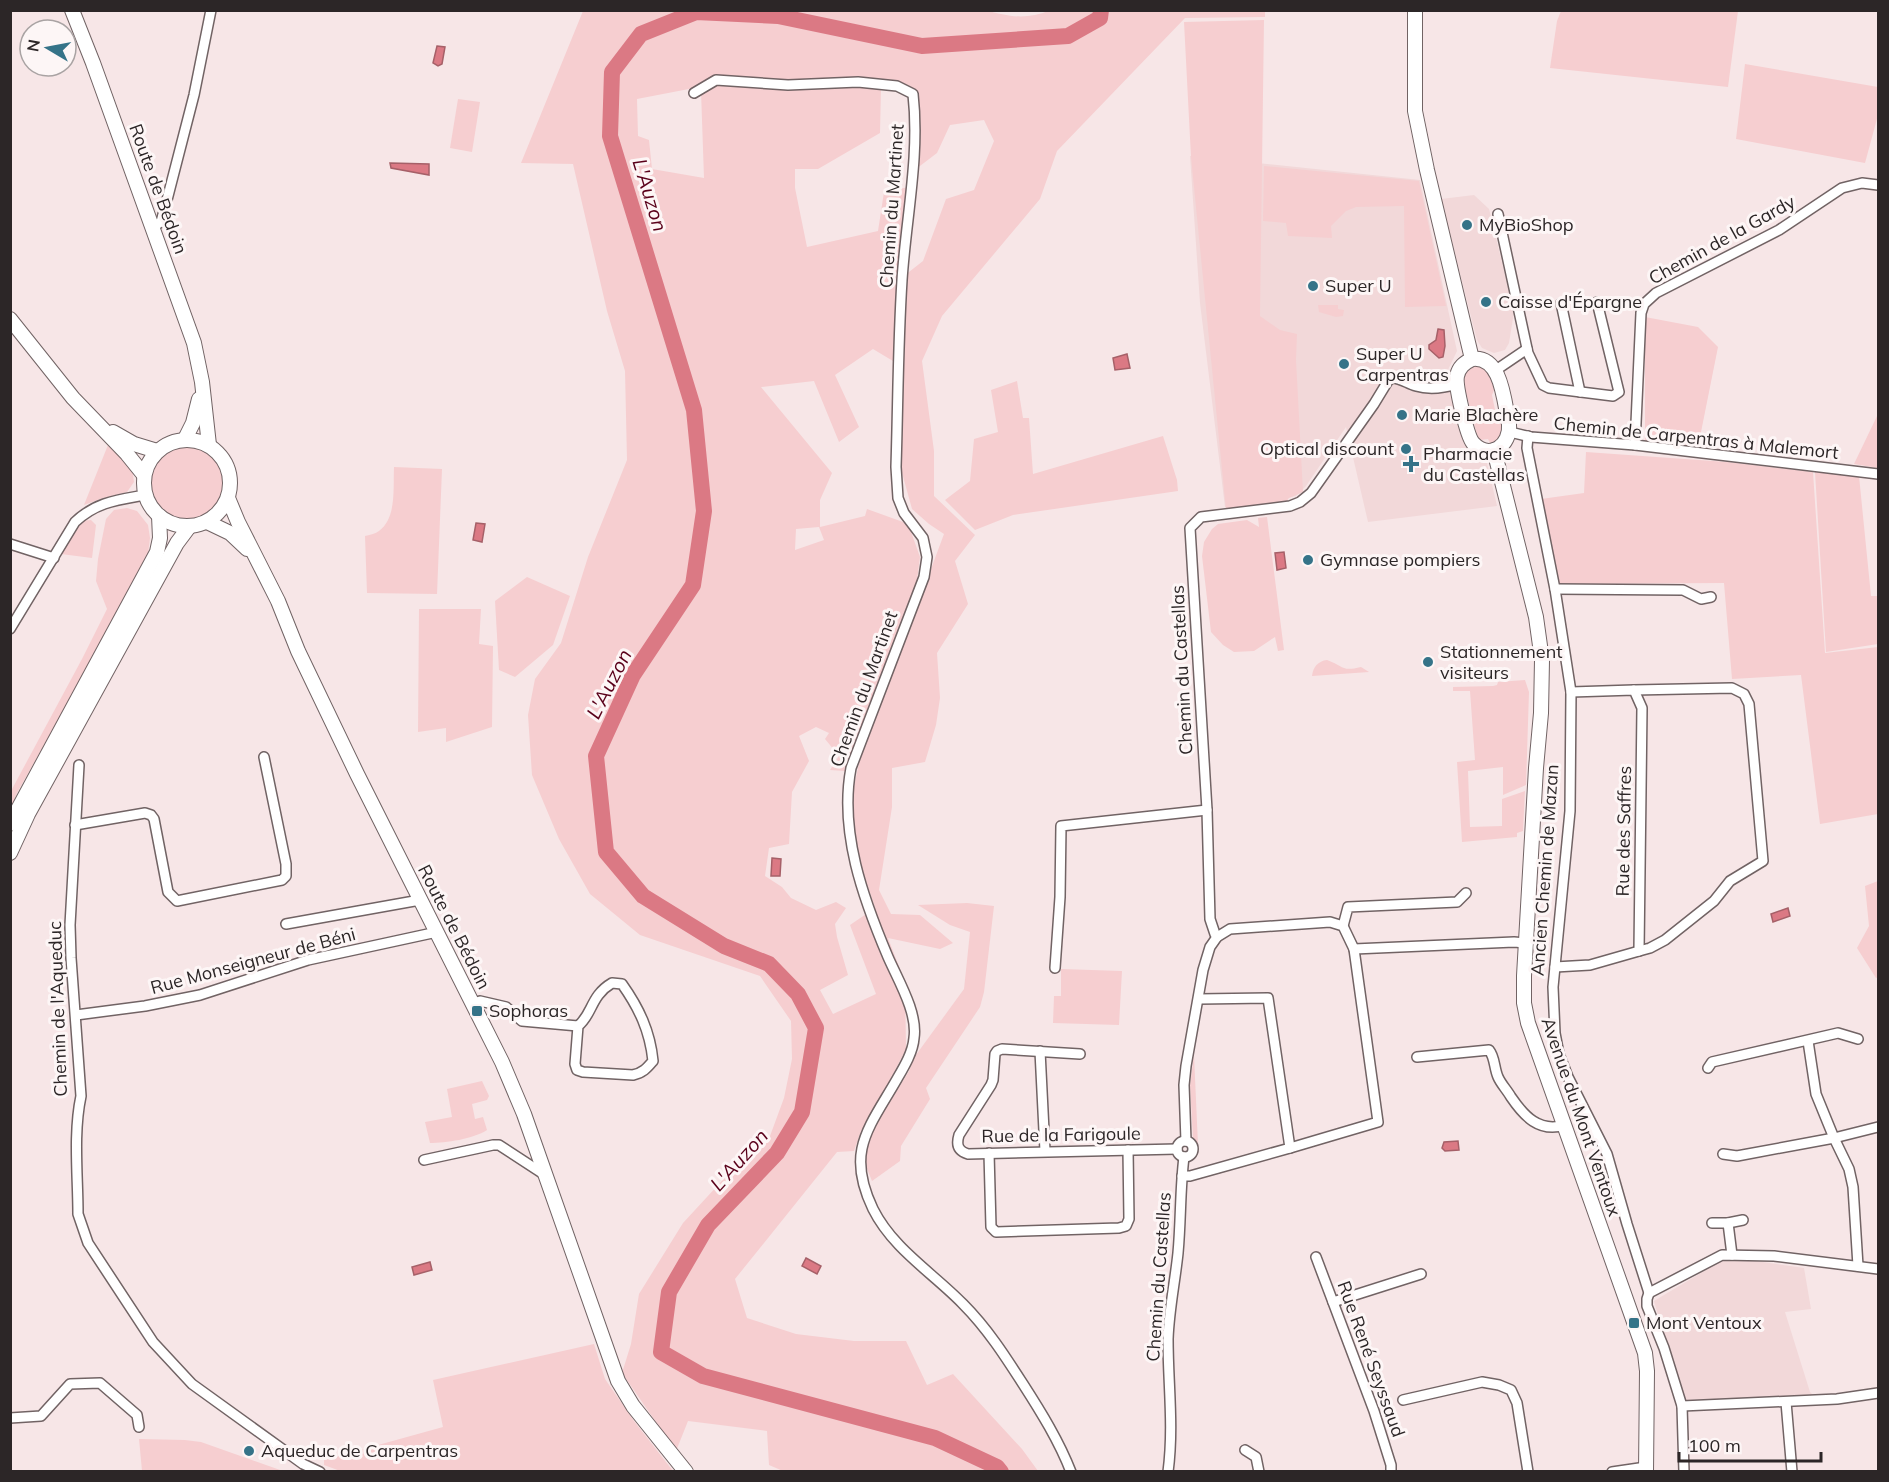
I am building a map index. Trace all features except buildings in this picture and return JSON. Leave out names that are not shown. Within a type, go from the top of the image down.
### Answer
[{"type":"main road","name":"Route de Bédoin","points":[[72,10],[194,343],[202,382],[209,445]]},
{"type":"main road","points":[[1416,12],[1415,111],[1426,170],[1472,359]]},
{"type":"main road","points":[[10,319],[69,393],[144,475]]},
{"type":"main road","points":[[1472,359],[1488,362],[1496,370],[1510,432],[1506,441],[1494,450],[1482,449],[1472,441],[1457,377],[1460,368],[1472,359]]},
{"type":"main road","points":[[185,439],[198,408],[202,382]]},
{"type":"main road","points":[[92,417],[134,444],[157,451]]},
{"type":"main road","points":[[185,439],[198,440],[209,445],[225,462],[230,473],[231,485],[228,498],[220,512],[207,522],[189,527],[168,522],[150,507],[145,495],[144,475],[149,462],[157,451],[170,443],[185,439]]},
{"type":"main road","name":"Avenue du Mont Ventoux","points":[[1494,450],[1533,649],[1536,768],[1525,943],[1524,1003],[1528,1023],[1645,1353],[1646,1469]]},
{"type":"main road","name":"Route de Bédoin","points":[[228,498],[278,601],[317,693],[502,1062],[524,1114],[618,1381],[633,1406],[686,1472]]},
{"type":"main road","points":[[10,824],[157,552],[160,538],[159,516]]},
{"type":"main road","name":"Route de Bédoin","points":[[207,522],[230,533],[259,562]]},
{"type":"main road","points":[[10,853],[34,803],[177,543],[189,527]]},
{"type":"street","points":[[153,227],[160,222],[168,196],[194,95],[211,10]]},
{"type":"street","name":"Chemin du Martinet","points":[[694,93],[716,80],[788,85],[858,82],[897,86],[913,94],[916,120],[911,202],[902,279],[896,467],[898,498],[904,513],[923,538],[927,557],[924,577],[850,768],[848,813],[861,885],[869,912],[914,1017],[914,1038],[904,1068],[865,1136],[860,1153],[860,1169],[873,1210],[885,1230],[904,1251],[962,1303],[987,1331],[1037,1406],[1064,1454],[1071,1472]]},
{"type":"street","name":"Chemin de la Gardy","points":[[1635,445],[1641,313],[1644,304],[1656,293],[1779,230],[1842,188],[1862,183],[1878,185]]},
{"type":"street","points":[[1498,214],[1527,349],[1543,385],[1550,388],[1613,396],[1619,392],[1597,302]]},
{"type":"street","points":[[1561,303],[1580,392]]},
{"type":"street","points":[[1496,370],[1527,349]]},
{"type":"street","name":"Chemin du Castellas","points":[[1218,937],[1210,919],[1207,810],[1190,528],[1201,517],[1290,506],[1300,502],[1311,493],[1392,378],[1426,388],[1444,388],[1457,384]]},
{"type":"street","name":"Chemin de Carpentras à Malemort","points":[[1510,432],[1528,436],[1635,445],[1878,474]]},
{"type":"street","name":"Ancien Chemin de Mazan","points":[[1528,436],[1527,448],[1555,589],[1571,692],[1570,811],[1555,967],[1553,1013],[1559,1054],[1568,1077],[1607,1154],[1649,1293],[1647,1306],[1664,1348],[1682,1406],[1684,1472]]},
{"type":"street","points":[[10,629],[75,522],[87,511],[103,503],[145,495]]},
{"type":"street","points":[[10,544],[54,558]]},
{"type":"street","points":[[1555,589],[1683,590],[1701,598],[1711,597]]},
{"type":"street","points":[[1555,967],[1590,965],[1650,948],[1672,935],[1714,901],[1730,881],[1763,861],[1749,704],[1744,694],[1732,688],[1571,692]]},
{"type":"street","name":"Rue des Saffres","points":[[1634,690],[1642,708],[1643,728],[1639,951]]},
{"type":"street","points":[[75,825],[145,813],[151,815],[154,819],[168,892],[177,901],[282,880],[286,876],[286,864],[264,758]]},
{"type":"street","name":"Chemin de l'Aqueduc","points":[[79,765],[70,925],[81,1096],[77,1154],[78,1214],[88,1244],[153,1342],[192,1384],[303,1464],[320,1472]]},
{"type":"street","points":[[1055,968],[1060,897],[1061,826],[1207,810]]},
{"type":"street","points":[[1182,1176],[1190,1176],[1378,1122],[1354,950],[1343,926],[1348,907],[1457,902],[1466,893]]},
{"type":"street","points":[[286,924],[420,900]]},
{"type":"street","points":[[1186,1141],[1184,1085],[1198,999],[1210,947],[1218,937],[1230,929],[1330,922],[1343,926]]},
{"type":"street","name":"Rue Monseigneur de Béni","points":[[76,1015],[145,1006],[200,995],[308,960],[437,932]]},
{"type":"street","points":[[1354,950],[1525,943]]},
{"type":"street","points":[[473,1004],[480,1001],[509,1009],[522,1021],[578,1026],[584,1022],[587,1012],[601,989],[612,983],[622,984],[635,1001],[651,1041],[653,1061],[646,1069],[633,1076],[577,1070],[575,1064],[578,1026]]},
{"type":"street","points":[[1198,999],[1268,998],[1290,1148]]},
{"type":"street","points":[[481,1019],[497,1006]]},
{"type":"street","points":[[1708,1068],[1712,1062],[1838,1033],[1858,1039]]},
{"type":"street","points":[[1808,1041],[1816,1094],[1849,1169],[1853,1186],[1858,1266]]},
{"type":"street","name":"Rue de la Farigoule","points":[[1080,1054],[1002,1049],[998,1051],[995,1054],[993,1080],[956,1143],[962,1152],[968,1154],[1177,1149]]},
{"type":"street","points":[[1417,1057],[1490,1050],[1499,1079],[1526,1117],[1545,1126],[1565,1125]]},
{"type":"street","points":[[1041,1051],[1045,1151]]},
{"type":"street","points":[[1723,1154],[1737,1156],[1834,1138],[1878,1127]]},
{"type":"street","points":[[1186,1141],[1191,1143],[1193,1149],[1190,1155],[1185,1157],[1179,1154],[1177,1149],[1179,1143],[1186,1141]]},
{"type":"street","points":[[424,1160],[500,1145],[545,1175]]},
{"type":"street","points":[[988,1153],[991,1227],[996,1232],[1126,1226],[1129,1219],[1128,1150]]},
{"type":"street","name":"Chemin du Castellas","points":[[1168,1472],[1172,1425],[1168,1339],[1178,1252],[1185,1157]]},
{"type":"street","points":[[1712,1223],[1743,1220]]},
{"type":"street","points":[[1728,1222],[1732,1255]]},
{"type":"street","points":[[1649,1293],[1722,1255],[1774,1256],[1878,1269]]},
{"type":"street","name":"Rue René Seyssaud","points":[[1316,1257],[1374,1411],[1391,1472]]},
{"type":"street","points":[[1333,1302],[1420,1274]]},
{"type":"street","points":[[1645,1353],[1664,1348]]},
{"type":"street","points":[[1403,1400],[1482,1382],[1511,1390],[1517,1403],[1528,1472]]},
{"type":"street","points":[[10,1418],[40,1416],[70,1384],[100,1383],[137,1415],[139,1427]]},
{"type":"street","points":[[1682,1406],[1837,1399],[1878,1393]]},
{"type":"street","points":[[1786,1402],[1792,1472]]},
{"type":"street","points":[[1245,1450],[1256,1457],[1259,1472]]},
{"type":"street","points":[[1612,1472],[1646,1469]]},
{"type":"shaded area","points":[[985,10],[1018,16],[1034,15],[1051,10],[1265,11],[1265,17],[1185,18],[1057,151],[1040,199],[942,316],[922,361],[934,451],[934,496],[975,535],[955,561],[968,604],[937,653],[940,698],[936,725],[925,762],[892,768],[892,807],[879,890],[891,914],[920,915],[953,943],[940,949],[888,938],[905,982],[906,1049],[861,1131],[854,1151],[837,1152],[735,1279],[747,1318],[796,1334],[854,1341],[906,1341],[927,1385],[953,1374],[1022,1449],[1038,1471],[783,1471],[769,1465],[767,1431],[688,1421],[676,1451],[622,1373],[631,1344],[639,1294],[683,1223],[742,1159],[757,1155],[770,1136],[784,1098],[792,1059],[791,1021],[760,976],[640,935],[590,894],[559,839],[532,775],[528,715],[535,679],[561,643],[588,557],[627,460],[625,371],[607,311],[573,164],[521,163],[583,11]],"holes":[[[716,76],[788,81],[901,84],[917,92],[916,169],[937,153],[950,125],[984,120],[994,141],[974,190],[946,199],[923,261],[900,279],[909,187],[884,192],[878,231],[807,247],[795,188],[795,169],[818,169],[880,133],[881,87],[716,83],[701,91],[704,178],[652,169],[649,140],[638,136],[637,99],[694,88]],[[873,349],[903,367],[901,469],[912,509],[944,534],[859,763],[849,796],[859,860],[875,908],[850,925],[876,994],[833,1014],[820,990],[848,975],[835,924],[846,908],[836,902],[816,910],[791,898],[782,887],[765,876],[769,848],[789,844],[792,792],[809,761],[799,736],[816,727],[829,733],[825,739],[839,756],[830,770],[845,771],[917,580],[920,557],[910,529],[903,522],[867,509],[865,516],[820,527],[820,500],[832,473],[761,387],[814,381],[839,442],[859,427],[835,375]],[[819,527],[824,540],[795,550],[796,529]]]},
{"type":"shaded area","points":[[1561,11],[1738,11],[1728,87],[1550,68],[1557,21]]},
{"type":"shaded area","points":[[1264,20],[1260,316],[1280,330],[1297,334],[1296,360],[1303,492],[1289,498],[1285,503],[1226,510],[1191,157],[1184,22]]},
{"type":"shaded area","points":[[437,46],[445,47],[442,64],[438,66],[433,63]]},
{"type":"shaded area","points":[[1745,64],[1878,87],[1878,115],[1865,163],[1736,139]]},
{"type":"shaded area","points":[[458,99],[480,102],[472,152],[450,148]]},
{"type":"shaded area","points":[[1190,156],[1420,180],[1457,351],[1446,374],[1463,442],[1473,454],[1487,463],[1497,506],[1368,522],[1346,427],[1306,486],[1296,496],[1225,507],[1200,303]]},
{"type":"shaded area","points":[[390,163],[429,164],[429,175],[391,168]]},
{"type":"shaded area","points":[[1264,166],[1419,181],[1446,306],[1405,307],[1404,206],[1356,207],[1346,211],[1331,226],[1332,238],[1288,236],[1286,223],[1263,221]]},
{"type":"shaded area","points":[[1474,195],[1489,209],[1514,312],[1509,343],[1505,350],[1494,353],[1482,348],[1477,340],[1441,199]]},
{"type":"shaded area","points":[[1318,305],[1338,305],[1338,309],[1344,310],[1343,316],[1336,317],[1319,312]]},
{"type":"shaded area","points":[[1645,317],[1698,327],[1718,347],[1698,447],[1645,441]]},
{"type":"shaded area","points":[[1438,329],[1444,330],[1445,346],[1443,357],[1439,358],[1429,349],[1429,345],[1436,340]]},
{"type":"shaded area","points":[[1127,354],[1130,368],[1115,370],[1113,358]]},
{"type":"shaded area","points":[[1477,365],[1485,368],[1490,374],[1495,410],[1500,412],[1502,422],[1499,439],[1490,443],[1488,439],[1480,440],[1477,435],[1463,381],[1467,371]]},
{"type":"shaded area","points":[[1017,381],[1023,418],[1029,418],[1033,474],[1163,436],[1177,480],[1178,491],[1013,515],[975,530],[945,500],[970,481],[974,439],[998,432],[991,390]]},
{"type":"shaded area","points":[[1878,414],[1878,468],[1854,464]]},
{"type":"shaded area","points":[[108,445],[132,468],[134,482],[127,492],[84,505]]},
{"type":"shaded area","points":[[187,446],[201,449],[213,457],[221,469],[224,483],[221,497],[213,509],[201,517],[187,520],[173,517],[161,509],[153,497],[150,483],[153,469],[161,457],[173,449]]},
{"type":"shaded area","points":[[1586,452],[1727,462],[1813,472],[1825,653],[1878,647],[1878,814],[1820,824],[1801,675],[1732,679],[1724,583],[1558,584],[1541,499],[1584,493]]},
{"type":"shaded area","points":[[394,467],[442,469],[437,594],[367,593],[365,536],[379,531],[389,518],[393,502]]},
{"type":"shaded area","points":[[1815,472],[1859,476],[1871,596],[1878,596],[1878,644],[1826,652]]},
{"type":"shaded area","points":[[127,508],[137,511],[148,525],[150,538],[148,554],[120,609],[17,793],[11,808],[11,791],[107,609],[96,581],[98,559],[106,519],[114,510]]},
{"type":"shaded area","points":[[1267,517],[1284,650],[1278,651],[1275,637],[1254,651],[1234,652],[1223,645],[1211,632],[1202,556],[1204,542],[1218,524],[1247,520],[1259,527],[1258,518]]},
{"type":"shaded area","points":[[91,520],[96,525],[92,558],[61,554],[80,521]]},
{"type":"shaded area","points":[[476,523],[485,524],[482,542],[473,540]]},
{"type":"shaded area","points":[[1284,552],[1286,568],[1277,570],[1275,553]]},
{"type":"shaded area","points":[[527,577],[570,596],[553,645],[515,677],[499,670],[495,601]]},
{"type":"shaded area","points":[[419,609],[481,609],[479,644],[493,646],[492,727],[446,742],[446,728],[418,732]]},
{"type":"shaded area","points":[[1327,660],[1346,669],[1361,667],[1369,672],[1312,676],[1316,665]]},
{"type":"shaded area","points":[[1525,680],[1529,692],[1526,785],[1503,795],[1503,767],[1468,771],[1470,827],[1502,826],[1502,799],[1525,791],[1523,831],[1517,833],[1517,837],[1462,842],[1457,762],[1475,760],[1470,691],[1453,691],[1453,687],[1493,686],[1498,682]]},
{"type":"shaded area","points":[[772,858],[781,859],[780,876],[771,876]]},
{"type":"shaded area","points":[[1878,881],[1878,977],[1876,978],[1857,948],[1869,926],[1865,886]]},
{"type":"shaded area","points":[[967,903],[994,906],[984,992],[980,1007],[926,1088],[930,1099],[901,1146],[900,1161],[872,1181],[862,1156],[880,1118],[909,1071],[913,1059],[964,989],[970,932],[950,925],[918,905]]},
{"type":"shaded area","points":[[1788,908],[1790,916],[1773,922],[1771,914]]},
{"type":"shaded area","points":[[1061,969],[1122,971],[1119,1025],[1053,1023],[1054,996],[1061,996]]},
{"type":"shaded area","points":[[1194,1055],[1198,1145],[1193,1138],[1190,1085]]},
{"type":"shaded area","points":[[482,1081],[489,1096],[487,1100],[472,1104],[475,1119],[483,1117],[487,1130],[459,1140],[430,1143],[425,1122],[452,1117],[447,1089]]},
{"type":"shaded area","points":[[1458,1141],[1459,1150],[1445,1151],[1442,1148],[1444,1142]]},
{"type":"shaded area","points":[[806,1258],[821,1266],[817,1274],[802,1266]]},
{"type":"shaded area","points":[[1742,1259],[1804,1268],[1811,1309],[1785,1312],[1810,1392],[1814,1396],[1683,1404],[1654,1301],[1721,1261]]},
{"type":"shaded area","points":[[430,1262],[432,1270],[414,1275],[412,1267]]},
{"type":"shaded area","points":[[594,1344],[605,1379],[673,1471],[343,1472],[324,1465],[324,1460],[443,1427],[433,1380]]},
{"type":"shaded area","points":[[139,1439],[201,1442],[283,1471],[142,1471]]},
{"type":"waterway","name":"L'Auzon","points":[[1001,1472],[997,1467],[935,1438],[703,1376],[661,1352],[669,1292],[708,1225],[777,1153],[802,1112],[816,1028],[798,994],[769,964],[724,946],[643,896],[606,852],[596,756],[633,675],[693,585],[704,511],[694,410],[610,136],[612,72],[641,34],[696,12],[778,16],[922,46],[1068,36],[1100,18],[1101,10]]},
{"type":"place","name":"MyBioShop","points":[[1467,225]]},
{"type":"place","name":"Super U","points":[[1313,286]]},
{"type":"place","name":"Caisse d'Épargne","points":[[1486,302]]},
{"type":"place","name":"Super U Carpentras","points":[[1344,364]]},
{"type":"place","name":"Marie Blachère","points":[[1402,415]]},
{"type":"place","name":"Optical discount","points":[[1406,449]]},
{"type":"place","name":"Pharmacie du Castellas","points":[[1411,464]]},
{"type":"place","name":"Gymnase pompiers","points":[[1308,560]]},
{"type":"place","name":"Stationnement visiteurs","points":[[1428,662]]},
{"type":"place","name":"Sophoras","points":[[477,1011]]},
{"type":"place","name":"Mont Ventoux","points":[[1634,1323]]},
{"type":"place","name":"Aqueduc de Carpentras","points":[[249,1451]]}]
